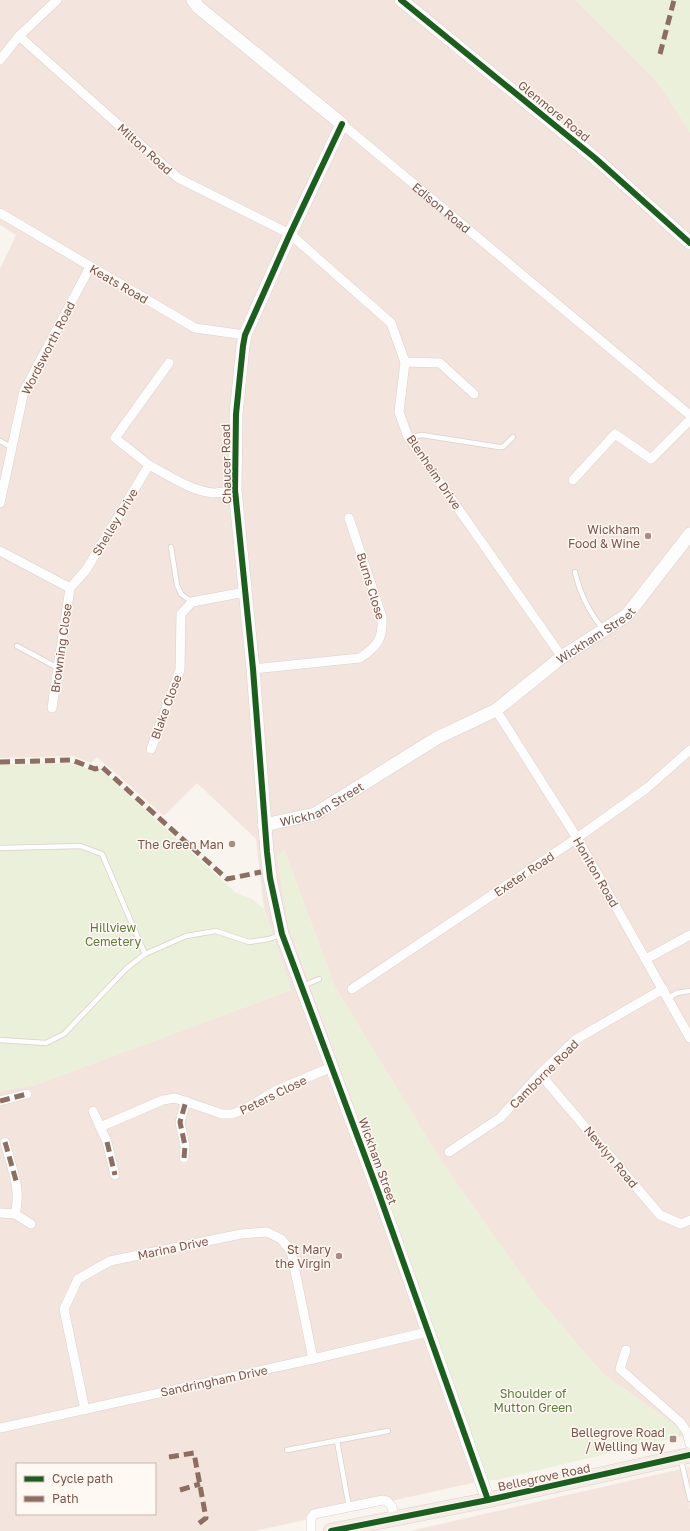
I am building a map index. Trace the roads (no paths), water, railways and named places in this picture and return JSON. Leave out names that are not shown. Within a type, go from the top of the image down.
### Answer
[{"type":"main road","name":"Bellegrove Road","points":[[331,1531],[488,1500],[685,1456]]},
{"type":"street","points":[[0,60],[19,36],[57,0]]},
{"type":"street","name":"Edison Road","points":[[193,0],[198,7],[342,124],[690,415]]},
{"type":"street","name":"Glenmore Road","points":[[401,0],[595,158],[690,243]]},
{"type":"street","name":"Milton Road","points":[[19,36],[178,178],[290,234]]},
{"type":"street","name":"Chaucer Road","points":[[264,825],[253,670],[235,490],[236,414],[243,346],[245,335],[290,234],[342,124]]},
{"type":"street","name":"Keats Road","points":[[0,213],[90,268],[195,328],[245,335]]},
{"type":"street","name":"Blenheim Drive","points":[[290,234],[391,323],[405,362],[399,412],[408,437],[562,657]]},
{"type":"street","name":"Wordsworth Road","points":[[0,503],[24,391],[90,268]]},
{"type":"street","points":[[405,362],[440,364],[474,394]]},
{"type":"street","points":[[170,363],[115,438],[149,465],[184,483],[214,493],[235,490]]},
{"type":"street","points":[[573,480],[615,434],[651,459],[690,420]]},
{"type":"street","name":"Shelley Drive","points":[[70,588],[86,570],[149,465]]},
{"type":"street","name":"Burns Close","points":[[253,670],[360,658],[374,649],[383,632],[382,617],[349,518]]},
{"type":"street","name":"Wickham Street","points":[[488,1500],[386,1214],[282,934],[270,878],[264,825],[315,814],[437,738],[496,710],[562,657],[627,615],[690,534]]},
{"type":"street","points":[[0,551],[70,588]]},
{"type":"street","name":"Browning Close","points":[[52,708],[70,588]]},
{"type":"street","points":[[192,602],[245,592]]},
{"type":"street","name":"Blake Close","points":[[151,749],[180,670],[181,614],[192,602]]},
{"type":"street","name":"Honiton Road","points":[[496,710],[577,838],[690,1038]]},
{"type":"street","name":"Exeter Road","points":[[352,989],[577,838],[647,788],[690,750]]},
{"type":"street","points":[[646,959],[690,935]]},
{"type":"street","name":"Camborne Road","points":[[449,1152],[500,1118],[540,1074],[575,1040],[665,994]]},
{"type":"street","name":"Peters Close","points":[[100,1127],[163,1100],[175,1098],[222,1114],[232,1114],[243,1110],[293,1082],[332,1067]]},
{"type":"street","name":"Newlyn Road","points":[[540,1074],[660,1215],[681,1224],[690,1220]]},
{"type":"street","points":[[0,1101],[28,1094]]},
{"type":"street","points":[[184,1158],[185,1146],[180,1122],[186,1101]]},
{"type":"street","points":[[93,1111],[107,1142],[115,1176]]},
{"type":"street","points":[[5,1142],[17,1184],[18,1204],[15,1214]]},
{"type":"street","points":[[0,1213],[15,1214],[31,1224]]},
{"type":"street","name":"Marina Drive","points":[[85,1410],[64,1309],[78,1279],[110,1261],[241,1234],[267,1232],[276,1236],[281,1239],[291,1251],[313,1359]]},
{"type":"street","name":"Sandringham Drive","points":[[0,1428],[313,1359],[427,1332]]},
{"type":"street","points":[[626,1350],[620,1369],[680,1422],[687,1432],[690,1444]]},
{"type":"street","points":[[311,1531],[311,1518],[314,1514],[383,1500],[387,1501],[392,1507],[394,1519]]},
{"type":"lane","points":[[408,437],[422,435],[499,447],[503,447],[513,437]]},
{"type":"lane","points":[[0,441],[11,447]]},
{"type":"lane","points":[[171,547],[177,585],[181,594],[192,602]]},
{"type":"lane","points":[[575,572],[581,595],[593,617],[604,630]]},
{"type":"lane","points":[[17,646],[58,668]]},
{"type":"lane","points":[[0,848],[80,846],[102,854],[145,954]]},
{"type":"lane","points":[[0,1040],[46,1043],[64,1034],[126,970],[145,954],[186,936],[216,931],[249,942],[269,940],[282,934]]},
{"type":"lane","points":[[302,986],[319,979]]},
{"type":"lane","points":[[665,994],[690,991]]},
{"type":"lane","points":[[287,1450],[388,1431]]},
{"type":"lane","points":[[337,1441],[349,1507]]},
{"type":"lane","points":[[685,1456],[690,1499]]},
{"type":"place","name":"Wickham Food & Wine","points":[[648,536]]},
{"type":"place","name":"The Green Man","points":[[232,844]]},
{"type":"place","name":"St Mary the Virgin","points":[[339,1256]]},
{"type":"place","name":"Bellegrove Road / Welling Way","points":[[673,1439]]},
{"type":"park label","name":"Hillview Cemetery","points":[[113,934]]},
{"type":"park label","name":"Shoulder of Mutton Green","points":[[533,1400]]}]
